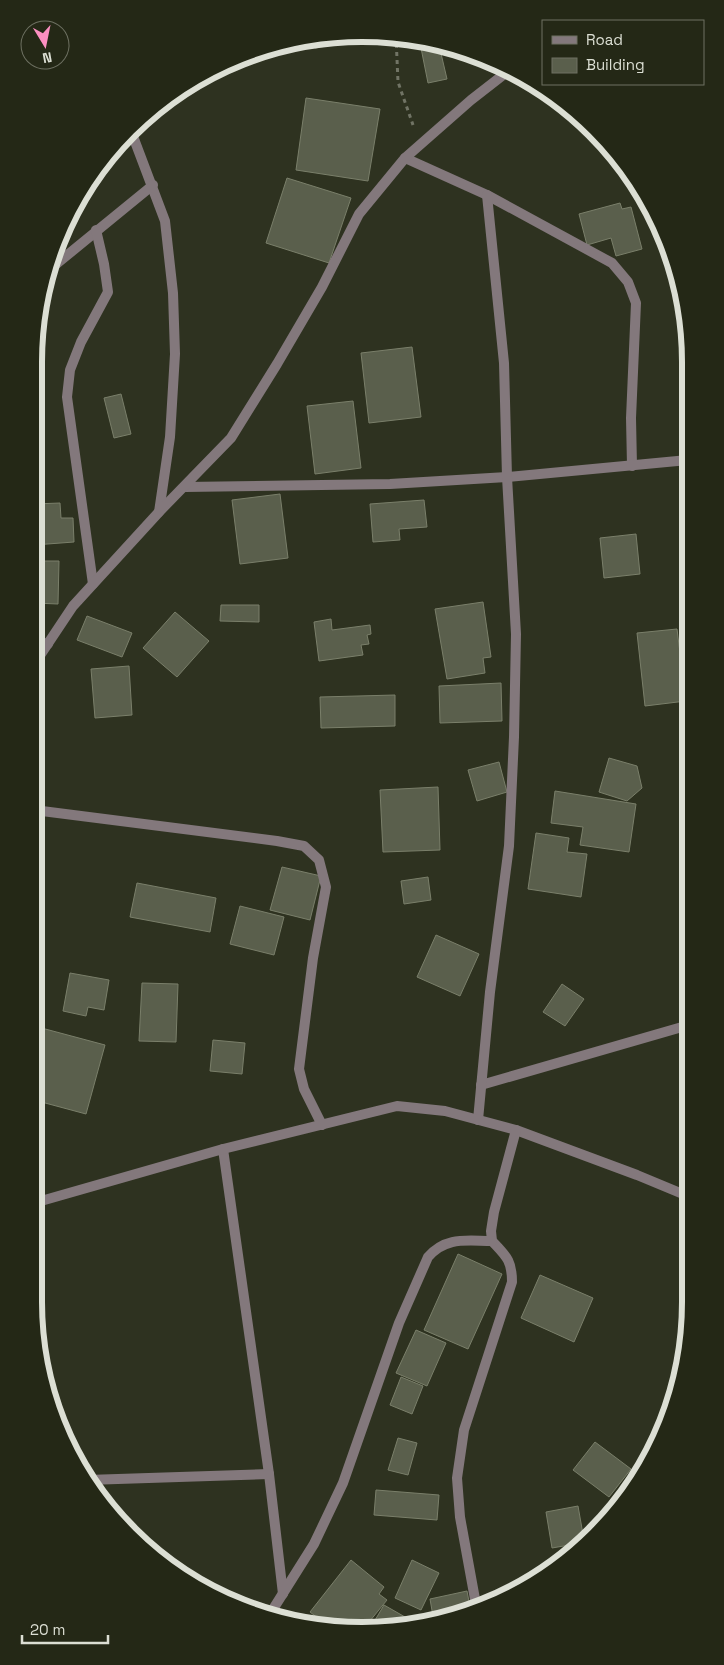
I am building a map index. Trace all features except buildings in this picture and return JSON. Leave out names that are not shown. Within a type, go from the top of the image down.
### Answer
[{"type":"street","points":[[43,652],[73,606],[230,438],[322,287],[359,214],[405,158],[470,100],[503,75]]},
{"type":"street","points":[[134,138],[165,221],[173,293],[175,354],[170,437],[159,512]]},
{"type":"street","points":[[405,158],[487,195],[612,263],[628,282],[636,303],[631,418],[632,466]]},
{"type":"street","points":[[58,262],[153,185]]},
{"type":"street","points":[[478,1120],[490,992],[509,846],[516,634],[507,477],[504,363],[487,195]]},
{"type":"street","points":[[93,584],[67,397],[70,370],[81,342],[108,292],[96,230]]},
{"type":"street","points":[[185,487],[390,484],[507,477],[682,461]]},
{"type":"street","points":[[43,643],[48,644]]},
{"type":"street","points":[[43,811],[277,840],[304,846],[319,860],[326,887],[299,1069],[304,1089],[322,1125]]},
{"type":"street","points":[[481,1085],[682,1027]]},
{"type":"street","points":[[43,1200],[223,1148],[396,1106],[445,1111],[516,1130],[638,1175],[682,1194]]},
{"type":"street","points":[[475,1602],[460,1517],[457,1478],[464,1430],[512,1282],[512,1268],[506,1255],[492,1241],[491,1232],[494,1212],[516,1130]]},
{"type":"street","points":[[223,1148],[269,1474],[283,1594]]},
{"type":"street","points":[[273,1610],[314,1544],[344,1483],[398,1322],[428,1257],[436,1248],[444,1244],[457,1241],[492,1241]]},
{"type":"street","points":[[95,1480],[269,1474]]},
{"type":"path","points":[[396,44],[398,82],[420,144]]}]
